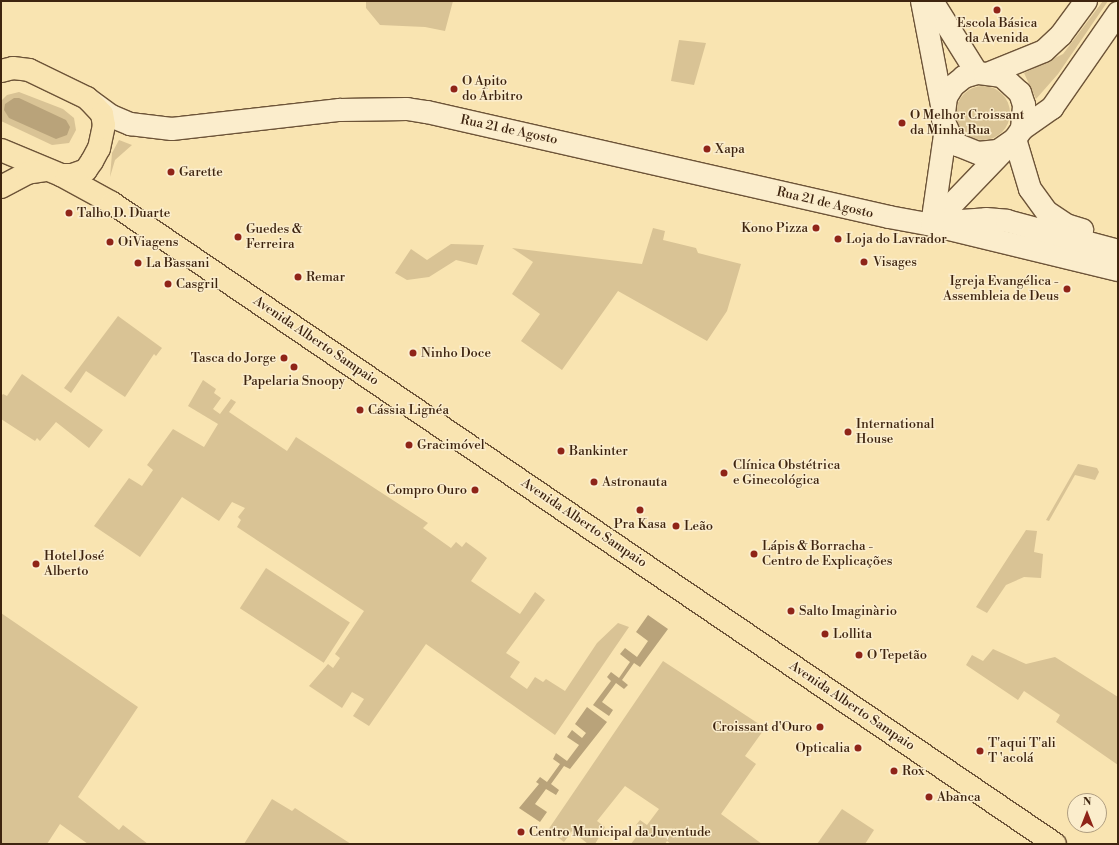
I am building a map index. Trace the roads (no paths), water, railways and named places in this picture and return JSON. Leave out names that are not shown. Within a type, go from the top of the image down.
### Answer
[{"type":"main road","points":[[1,71],[13,68],[29,70],[87,98],[98,108],[104,119],[102,137],[92,161],[86,170],[72,175],[27,173],[1,187]]},
{"type":"main road","name":"Avenida Alberto Sampaio","points":[[1,150],[54,173],[112,203],[1055,844]]},
{"type":"main road","name":"Avenida Alberto Sampaio","points":[[92,161],[101,187],[112,203]]},
{"type":"street","points":[[922,1],[944,119],[958,145],[978,153],[988,154],[1015,138],[1025,117],[1020,93],[1012,83],[984,73],[932,1]]},
{"type":"street","points":[[932,225],[946,97],[953,86],[964,78],[984,73],[1044,51],[1061,35],[1086,1]]},
{"type":"street","points":[[932,225],[1015,138],[1052,108],[1118,13]]},
{"type":"street","name":"Rua 21 de Agosto","points":[[87,98],[111,116],[149,128],[172,129],[348,110],[407,109],[426,112],[889,217],[932,225],[1118,270]]},
{"type":"street","points":[[1015,138],[1030,189],[1047,212],[1066,224],[1118,240]]},
{"type":"street","name":"Rua 21 de Agosto","points":[[932,225],[955,220],[1007,221],[1118,251]]},
{"type":"street","name":"Rua 21 de Agosto","points":[[932,225],[974,245],[1118,280]]},
{"type":"place","name":"Escola Básica da Avenida","points":[[997,10]]},
{"type":"place","name":"O Apito do Árbitro","points":[[454,89]]},
{"type":"place","name":"O Melhor Croissant da Minha Rua","points":[[902,123]]},
{"type":"place","name":"Xapa","points":[[707,149]]},
{"type":"place","name":"Garette","points":[[171,172]]},
{"type":"place","name":"Talho D. Duarte","points":[[69,213]]},
{"type":"place","name":"Kono Pizza","points":[[816,228]]},
{"type":"place","name":"Guedes & Ferreira","points":[[238,237]]},
{"type":"place","name":"Loja do Lavrador","points":[[838,239]]},
{"type":"place","name":"OiViagens","points":[[110,242]]},
{"type":"place","name":"Visages","points":[[864,262]]},
{"type":"place","name":"La Bassani","points":[[138,263]]},
{"type":"place","name":"Remar","points":[[298,277]]},
{"type":"place","name":"Casgril","points":[[168,284]]},
{"type":"place","name":"Igreja Evangélica - Assembleia de Deus","points":[[1067,289]]},
{"type":"place","name":"Ninho Doce","points":[[413,353]]},
{"type":"place","name":"Tasca do Jorge","points":[[284,358]]},
{"type":"place","name":"Papelaria Snoopy","points":[[294,367]]},
{"type":"place","name":"Cássia Lignéa","points":[[360,410]]},
{"type":"place","name":"International House","points":[[848,432]]},
{"type":"place","name":"Gracimóvel","points":[[409,445]]},
{"type":"place","name":"Bankinter","points":[[561,451]]},
{"type":"place","name":"Clínica Obstétrica e Ginecológica","points":[[724,473]]},
{"type":"place","name":"Astronauta","points":[[594,482]]},
{"type":"place","name":"Compro Ouro","points":[[475,490]]},
{"type":"place","name":"Pra Kasa","points":[[640,510]]},
{"type":"place","name":"Leão","points":[[676,526]]},
{"type":"place","name":"Lápis & Borracha - Centro de Explicações","points":[[754,554]]},
{"type":"place","name":"Hotel José Alberto","points":[[36,564]]},
{"type":"place","name":"Salto Imaginàrio","points":[[791,611]]},
{"type":"place","name":"Lollita","points":[[825,634]]},
{"type":"place","name":"O Tepetão","points":[[859,655]]},
{"type":"place","name":"Croissant d'Ouro","points":[[820,727]]},
{"type":"place","name":"Opticalia","points":[[858,748]]},
{"type":"place","name":"T'aqui T'ali T 'acolá","points":[[980,751]]},
{"type":"place","name":"Rox","points":[[894,771]]},
{"type":"place","name":"Abanca","points":[[929,797]]},
{"type":"place","name":"Centro Municipal da Juventude","points":[[521,832]]}]
